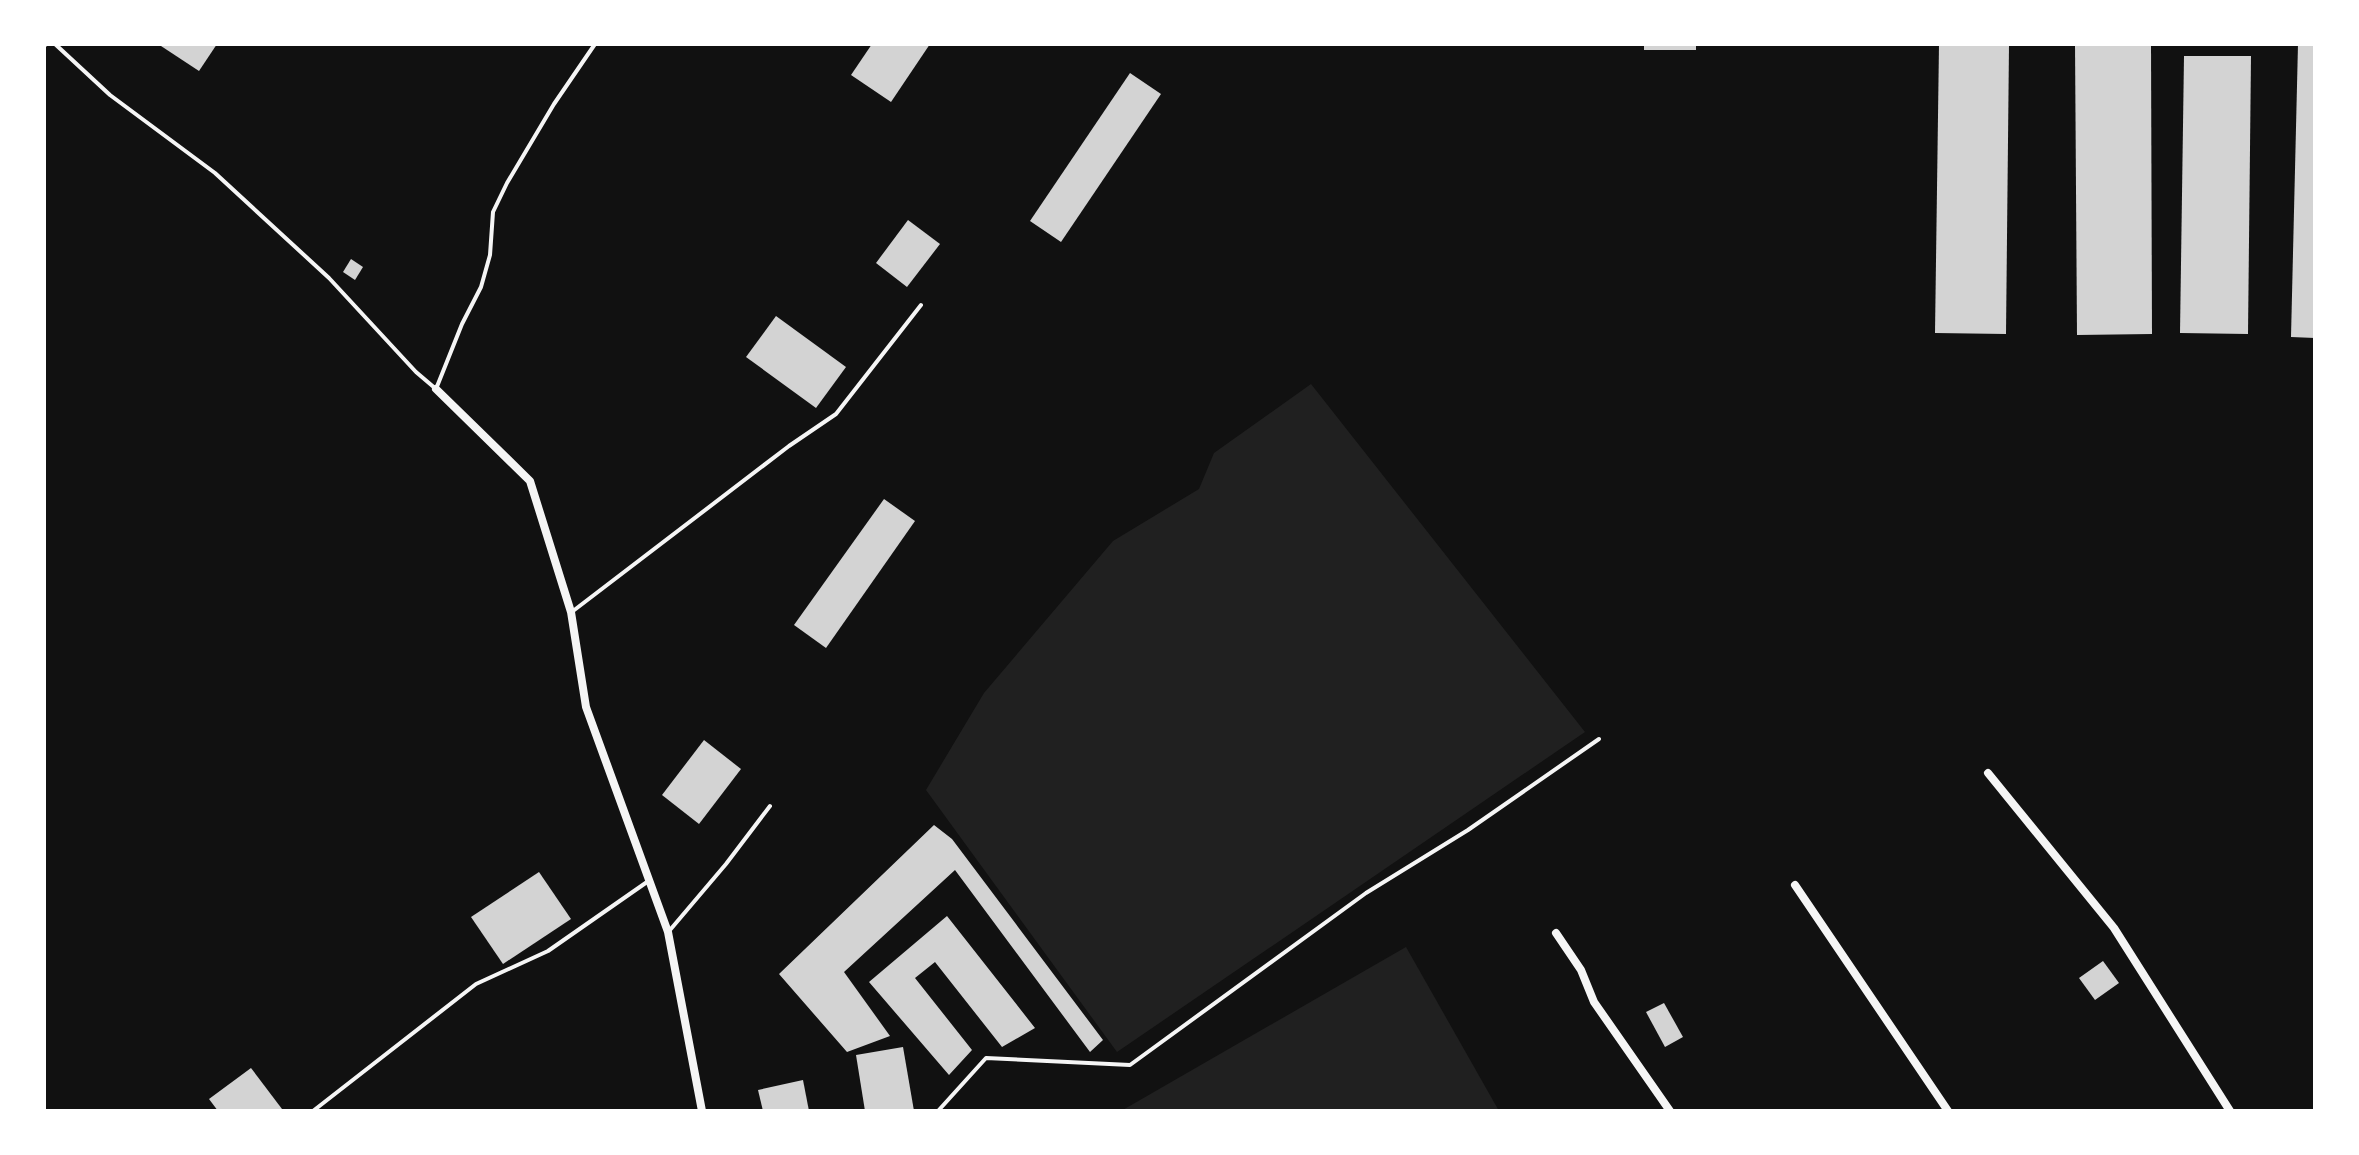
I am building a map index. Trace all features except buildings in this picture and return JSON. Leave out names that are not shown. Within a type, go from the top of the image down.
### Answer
[{"type":"street","points":[[436,389],[530,481],[571,612],[586,707],[668,932],[702,1111]]},
{"type":"street","points":[[1988,773],[2114,928],[2230,1111]]},
{"type":"street","points":[[1795,885],[1948,1111]]},
{"type":"street","points":[[1556,933],[1581,970],[1594,1002],[1670,1111]]},
{"type":"lane","points":[[55,44],[110,95],[215,173],[329,278],[416,372],[436,389],[462,324],[481,287],[490,255],[493,212],[554,104],[595,44]]},
{"type":"lane","points":[[571,612],[789,446],[836,414],[921,305]]},
{"type":"lane","points":[[938,1111],[986,1058],[1130,1065],[1366,893],[1468,830],[1599,739]]},
{"type":"lane","points":[[668,932],[770,806]]},
{"type":"lane","points":[[313,1111],[476,984],[548,951],[649,880]]},
{"type":"shaded area","points":[[1311,384],[1585,732],[1117,1052],[926,790],[984,693],[1113,541],[1199,489],[1214,453]]},
{"type":"shaded area","points":[[1406,947],[1499,1111],[1121,1111]]}]
